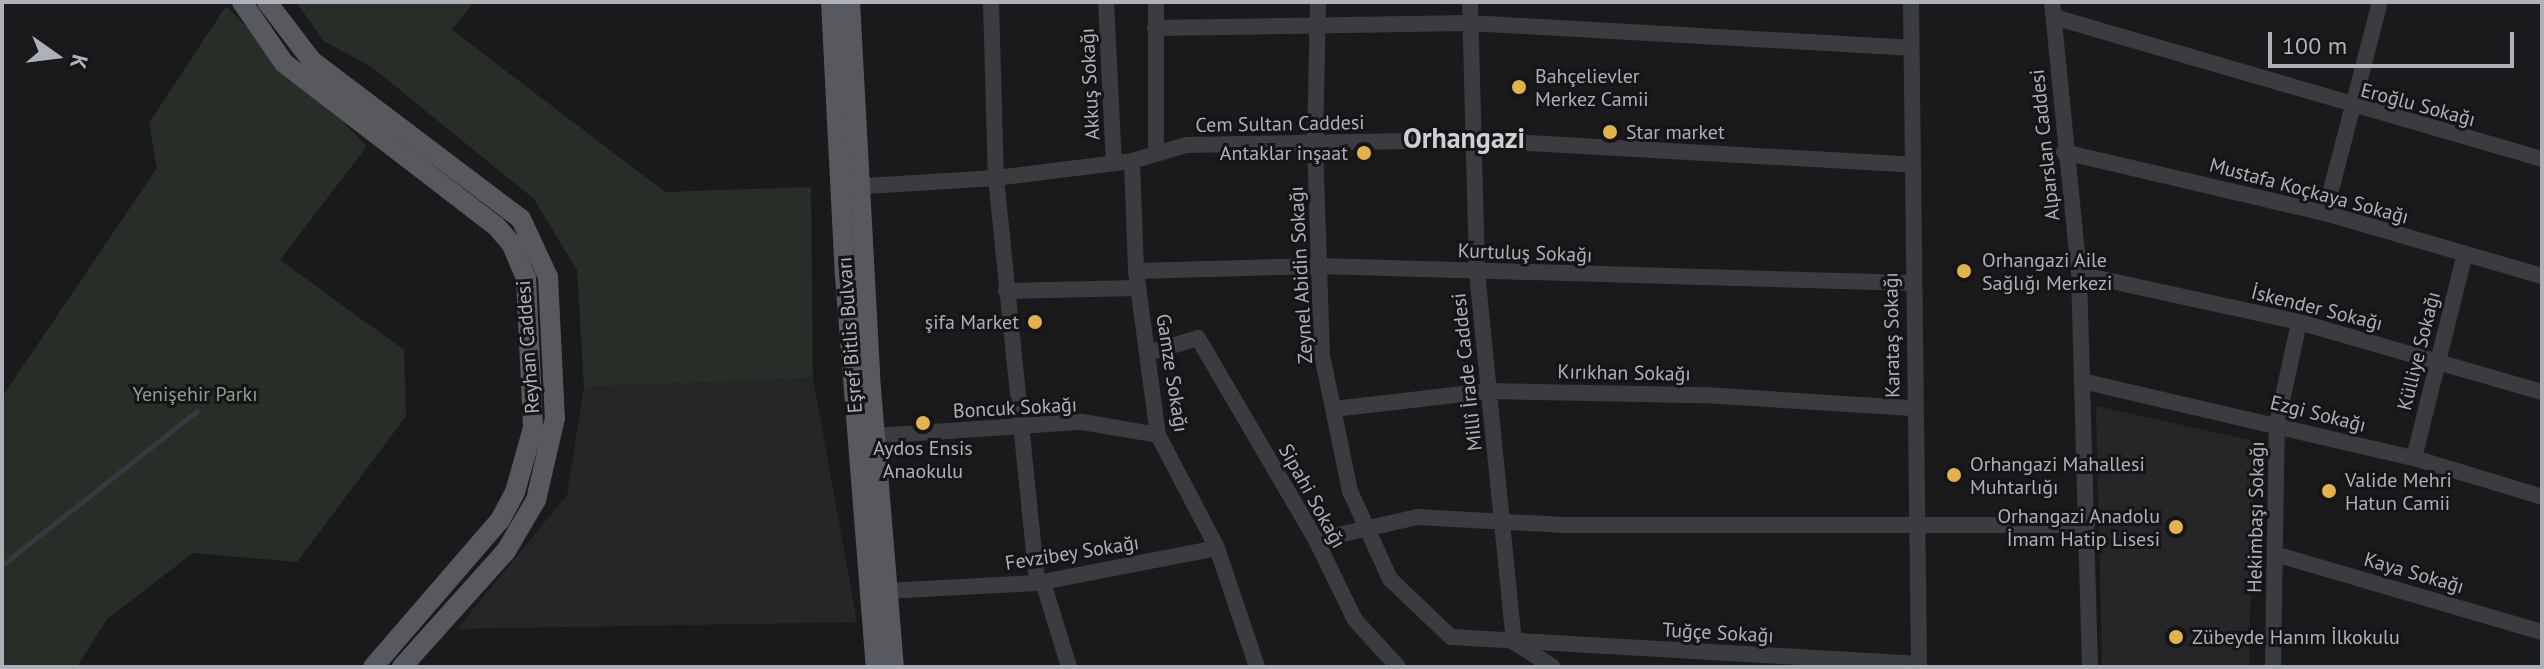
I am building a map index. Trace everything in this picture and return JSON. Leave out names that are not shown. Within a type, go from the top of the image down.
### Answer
[{"type":"main road","name":"Reyhan Caddesi","points":[[242,2],[284,63],[496,226],[511,243],[526,278],[533,428],[515,492],[500,520],[373,667]]},
{"type":"main road","name":"Reyhan Caddesi","points":[[267,2],[312,61],[521,219],[548,277],[555,418],[536,500],[506,551],[402,667]]},
{"type":"main road","name":"Eşref Bitlis Bulvarı","points":[[831,2],[894,667]]},
{"type":"main road","name":"Eşref Bitlis Bulvarı","points":[[850,2],[850,187],[876,667]]},
{"type":"street","points":[[991,2],[996,178],[1017,427],[1040,582],[1069,667]]},
{"type":"street","name":"Akkuş Sokağı","points":[[1106,2],[1114,163]]},
{"type":"street","points":[[1156,2],[1156,153]]},
{"type":"street","name":"Zeynel Abidin Sokağı","points":[[1318,2],[1315,145],[1322,355],[1350,491],[1390,579],[1451,637],[1514,642]]},
{"type":"street","name":"Millî İrade Caddesi","points":[[1470,2],[1477,272],[1514,642]]},
{"type":"street","name":"Karataş Sokağı","points":[[1911,2],[1909,164],[1919,666]]},
{"type":"street","points":[[2325,213],[2355,109],[2380,2]]},
{"type":"street","name":"Eroğlu Sokağı","points":[[2053,10],[2355,109],[2542,159]]},
{"type":"street","name":"Alparslan Caddesi","points":[[2053,10],[2064,152],[2079,274],[2090,667]]},
{"type":"street","points":[[1155,28],[1469,23],[1910,48]]},
{"type":"street","name":"Cem Sultan Caddesi","points":[[850,187],[996,178],[1132,161],[1186,145],[1473,140],[1909,164]]},
{"type":"street","name":"Mustafa Koçkaya Sokağı","points":[[2064,152],[2325,213],[2542,276]]},
{"type":"street","name":"Gamze Sokağı","points":[[1132,161],[1137,280],[1158,435],[1217,548],[1257,667]]},
{"type":"street","name":"Külliye Sokağı","points":[[2414,458],[2465,254]]},
{"type":"street","name":"Kurtuluş Sokağı","points":[[1006,291],[1319,266],[1912,283]]},
{"type":"street","name":"İskender Sokağı","points":[[2079,274],[2299,322],[2542,392]]},
{"type":"street","name":"Hekimbaşı Sokağı","points":[[2273,667],[2277,424],[2299,322]]},
{"type":"street","name":"Sipahi Sokağı","points":[[1148,353],[1198,338],[1316,540],[1355,620],[1398,667]]},
{"type":"street","name":"Ezgi Sokağı","points":[[2082,381],[2414,458],[2542,497]]},
{"type":"street","name":"Kırıkhan Sokağı","points":[[1334,409],[1489,391],[1704,395],[1913,408]]},
{"type":"street","name":"Boncuk Sokağı","points":[[874,436],[1082,422],[1158,435]]},
{"type":"street","points":[[1316,540],[1369,531],[1417,517],[1564,525],[1916,521],[2087,525]]},
{"type":"street","name":"Fevzibey Sokağı","points":[[885,591],[1040,582],[1217,548]]},
{"type":"street","name":"Kaya Sokağı","points":[[2275,554],[2542,632]]},
{"type":"street","points":[[1514,642],[1553,667]]},
{"type":"street","name":"Tuğçe Sokağı","points":[[1514,642],[1919,666]]},
{"type":"shaded area","points":[[813,378],[857,622],[457,629],[567,495],[584,387]]},
{"type":"shaded area","name":"Orhangazi Anadolu İmam Hatip Lisesi","points":[[2096,406],[2254,441],[2249,667],[2102,667]]},
{"type":"green space","points":[[296,2],[474,2],[452,30],[665,192],[811,187],[813,378],[584,387],[577,270],[534,199],[373,68],[324,41]]},
{"type":"green space","name":"Yenişehir Parkı","points":[[226,6],[367,146],[280,260],[404,350],[406,416],[297,562],[193,553],[107,619],[77,667],[2,667],[2,397],[157,168],[149,123]]},
{"type":"waterway","points":[[2,565],[197,411]]},
{"type":"place","name":"Bahçelievler Merkez Camii","points":[[1519,87]]},
{"type":"place","name":"Star market","points":[[1610,132]]},
{"type":"place","name":"Antaklar inşaat","points":[[1364,153]]},
{"type":"place","name":"Orhangazi Aile Sağlığı Merkezi","points":[[1964,271]]},
{"type":"place","name":"şifa Market","points":[[1035,322]]},
{"type":"place","name":"Aydos Ensis Anaokulu","points":[[923,423]]},
{"type":"place","name":"Orhangazi Mahallesi Muhtarlığı","points":[[1954,475]]},
{"type":"place","name":"Valide Mehri Hatun Camii","points":[[2329,491]]},
{"type":"place","name":"Orhangazi Anadolu İmam Hatip Lisesi","points":[[2176,527]]},
{"type":"place","name":"Zübeyde Hanım İlkokulu","points":[[2176,637]]},
{"type":"district","name":"Orhangazi","points":[[1464,138]]}]
